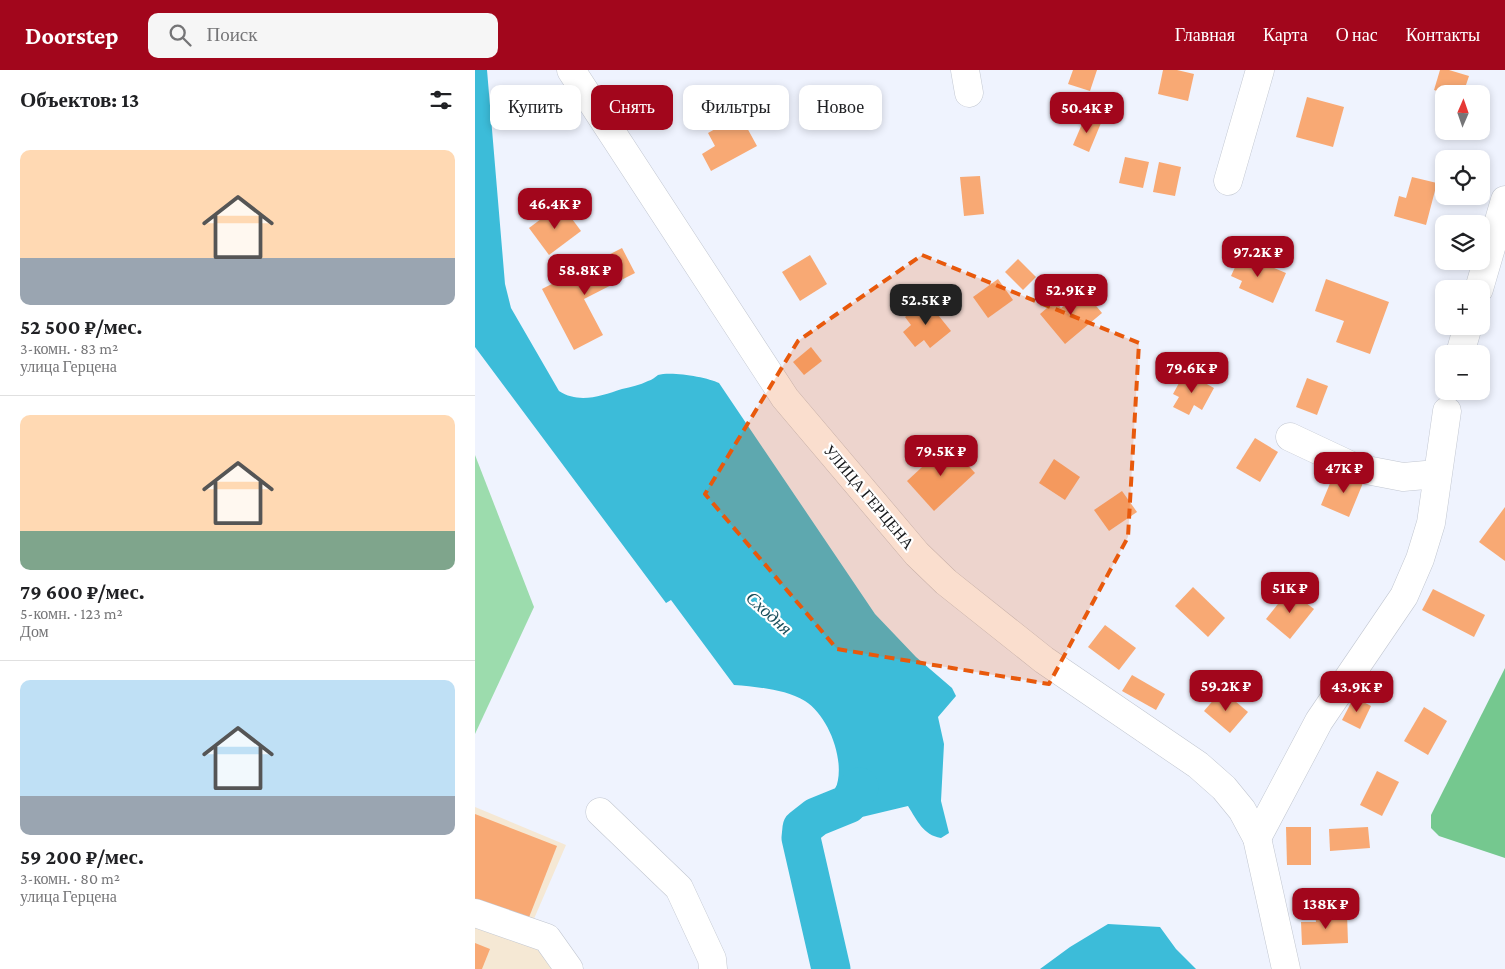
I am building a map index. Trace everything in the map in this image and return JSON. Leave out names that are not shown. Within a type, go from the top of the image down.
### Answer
[{"type":"street","name":"УЛИЦА ГЕРЦЕНА","points":[[571,70],[785,398],[917,554],[946,582],[1044,660],[1198,765],[1224,788],[1242,810],[1257,838],[1286,969]]},
{"type":"street","points":[[1228,181],[1260,70]]},
{"type":"street","points":[[1482,280],[1505,200]]},
{"type":"street","points":[[1257,838],[1319,721],[1404,596],[1420,560],[1428,532],[1447,411]]},
{"type":"street","points":[[1290,437],[1356,468],[1403,477],[1437,474]]},
{"type":"street","points":[[601,812],[679,888],[712,959],[713,969]]},
{"type":"street","points":[[475,913],[547,938],[569,969]]},
{"type":"highlighted area","points":[[922,255],[1139,343],[1128,537],[1049,684],[837,649],[705,494],[798,341]]},
{"type":"shaded area","points":[[475,807],[566,845],[533,921],[577,969],[475,969]]},
{"type":"green space","points":[[475,455],[534,607],[475,734]]},
{"type":"green space","points":[[1505,668],[1505,858],[1439,836],[1431,828],[1431,815]]},
{"type":"water","points":[[475,70],[487,70],[490,130],[492,130],[505,284],[511,308],[559,391],[574,397],[590,398],[639,385],[658,375],[664,374],[689,375],[719,383],[875,614],[916,657],[952,688],[956,696],[938,717],[944,744],[941,801],[949,833],[941,838],[930,834],[908,806],[820,827],[814,812],[821,808],[833,794],[838,779],[839,767],[833,741],[821,717],[814,708],[797,697],[780,691],[734,685],[671,600],[666,603],[475,347]]},
{"type":"water","points":[[1108,924],[1160,927],[1176,949],[1196,969],[1040,969],[1070,947]]},
{"type":"building","points":[[1073,70],[1097,70],[1090,91],[1068,84]]},
{"type":"building","points":[[1163,70],[1177,70],[1194,74],[1188,101],[1158,94]]},
{"type":"building","points":[[1440,70],[1449,70],[1469,76],[1466,85],[1436,85]]},
{"type":"building","points":[[1307,97],[1344,107],[1333,147],[1296,137]]},
{"type":"building","points":[[1085,117],[1101,123],[1089,152],[1073,145]]},
{"type":"building","points":[[713,130],[748,130],[757,146],[711,171],[702,154],[715,146],[708,133]]},
{"type":"building","points":[[1125,157],[1149,162],[1143,188],[1119,183]]},
{"type":"building","points":[[1159,162],[1181,167],[1175,196],[1153,192]]},
{"type":"building","points":[[980,176],[984,214],[964,216],[960,177]]},
{"type":"building","points":[[1412,177],[1435,183],[1435,191],[1426,225],[1394,216],[1399,196],[1406,198]]},
{"type":"building","points":[[561,204],[581,231],[549,255],[529,228]]},
{"type":"building","points":[[622,248],[635,273],[584,299],[603,335],[574,350],[542,289]]},
{"type":"building","points":[[1241,254],[1286,273],[1273,303],[1239,288],[1242,281],[1231,276]]},
{"type":"building","points":[[810,255],[827,284],[800,301],[782,272]]},
{"type":"building","points":[[1018,259],[1036,277],[1023,290],[1005,272]]},
{"type":"building","points":[[998,279],[1013,300],[988,318],[973,297]]},
{"type":"building","points":[[1326,279],[1389,302],[1370,354],[1336,342],[1344,321],[1315,311]]},
{"type":"building","points":[[1083,290],[1102,313],[1065,344],[1040,314],[1055,301],[1061,308]]},
{"type":"building","points":[[926,300],[951,331],[930,348],[924,340],[915,347],[903,332],[911,325],[905,317]]},
{"type":"building","points":[[811,347],[822,361],[804,375],[793,362]]},
{"type":"building","points":[[1185,372],[1214,388],[1202,410],[1194,405],[1189,415],[1173,407],[1179,397],[1173,394]]},
{"type":"building","points":[[1307,378],[1328,386],[1317,415],[1296,407]]},
{"type":"building","points":[[1255,438],[1278,452],[1260,482],[1236,468]]},
{"type":"building","points":[[948,443],[975,473],[934,511],[907,481]]},
{"type":"building","points":[[1054,459],[1080,477],[1065,500],[1039,483]]},
{"type":"building","points":[[1346,471],[1365,478],[1349,517],[1321,505],[1331,481],[1341,485]]},
{"type":"building","points":[[1122,491],[1137,512],[1109,531],[1094,510]]},
{"type":"building","points":[[1505,507],[1505,561],[1479,542]]},
{"type":"building","points":[[1193,587],[1225,618],[1208,637],[1175,606]]},
{"type":"building","points":[[1433,589],[1485,615],[1474,637],[1422,610]]},
{"type":"building","points":[[1289,590],[1314,609],[1290,639],[1266,619]]},
{"type":"building","points":[[1105,625],[1136,648],[1119,670],[1088,647]]},
{"type":"building","points":[[1132,675],[1165,694],[1156,710],[1122,691]]},
{"type":"building","points":[[1222,690],[1248,712],[1230,733],[1204,711]]},
{"type":"building","points":[[1354,697],[1371,706],[1360,729],[1342,720]]},
{"type":"building","points":[[1424,707],[1447,721],[1428,755],[1404,741]]},
{"type":"building","points":[[1377,771],[1399,782],[1382,816],[1360,805]]},
{"type":"building","points":[[475,814],[557,846],[526,925],[475,905]]},
{"type":"building","points":[[1286,827],[1311,827],[1311,865],[1287,865]]},
{"type":"building","points":[[1368,827],[1370,848],[1330,851],[1329,829]]},
{"type":"building","points":[[1347,913],[1348,943],[1302,945],[1301,922],[1316,922],[1315,914]]},
{"type":"building","points":[[475,943],[490,949],[482,969],[475,969]]},
{"type":"waterway","name":"Сходня","points":[[831,969],[801,838],[802,828],[816,817],[848,804],[859,787]]}]
